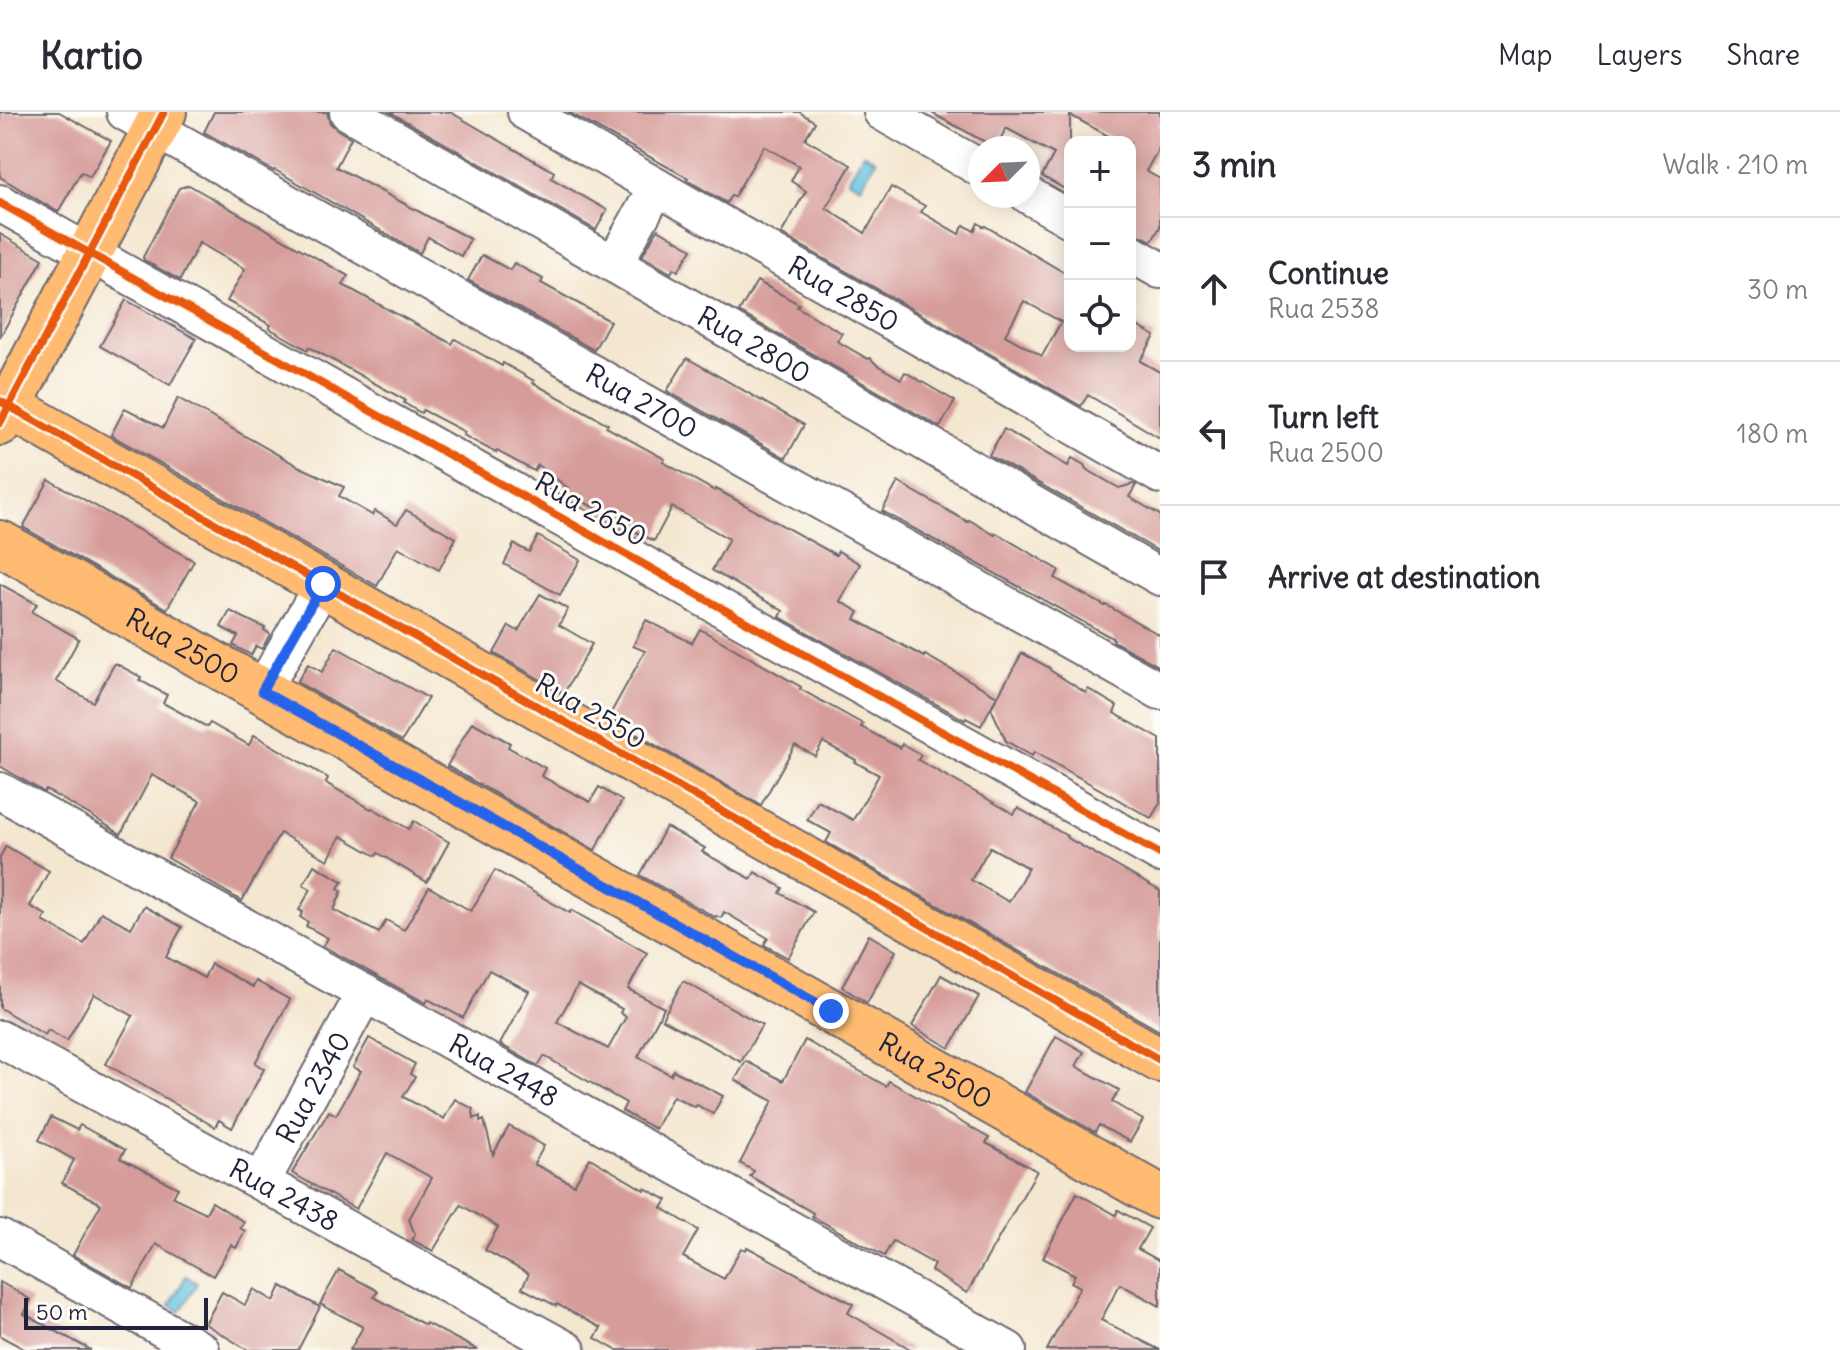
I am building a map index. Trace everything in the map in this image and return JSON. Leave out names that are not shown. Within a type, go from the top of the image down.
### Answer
[{"type":"main road","points":[[3,410],[90,253],[148,118]]},
{"type":"main road","name":"Rua 2550","points":[[3,410],[323,584],[1160,1060]]},
{"type":"main road","name":"Rua 2500","points":[[0,543],[1160,1197]]},
{"type":"street","name":"Rua 2800","points":[[348,112],[1160,577]]},
{"type":"street","name":"Rua 2850","points":[[526,112],[1160,475]]},
{"type":"street","points":[[882,112],[968,161]]},
{"type":"street","name":"Rua 2700","points":[[148,118],[1160,691]]},
{"type":"street","points":[[614,264],[657,187]]},
{"type":"street","points":[[1040,202],[1064,216]]},
{"type":"street","name":"Rua 2650","points":[[0,203],[1160,854]]},
{"type":"street","points":[[1136,256],[1160,270]]},
{"type":"street","points":[[262,691],[323,584]]},
{"type":"street","name":"Rua 2448","points":[[0,791],[1008,1350]]},
{"type":"street","name":"Rua 2340","points":[[261,1182],[365,993]]},
{"type":"street","name":"Rua 2438","points":[[0,1039],[567,1350]]},
{"type":"street","points":[[0,1238],[201,1350]]},
{"type":"water","points":[[863,153],[876,160],[861,187],[848,180]]},
{"type":"water","points":[[186,1276],[197,1283],[180,1312],[170,1305]]},
{"type":"building","points":[[0,112],[59,112],[111,141],[90,177],[81,172],[58,212],[0,177]]},
{"type":"building","points":[[214,112],[327,112],[330,123],[351,138],[336,167],[470,239],[461,256],[428,237],[420,253],[204,132]]},
{"type":"building","points":[[390,112],[450,112],[554,172],[551,178],[607,210],[596,230]]},
{"type":"building","points":[[568,112],[799,112],[815,122],[805,139],[851,165],[826,208],[865,233],[891,187],[925,206],[921,212],[959,234],[964,225],[974,231],[978,223],[1064,272],[1064,352],[1136,352],[1136,325],[1155,336],[1140,361],[1160,372],[1160,438],[1088,395],[1081,406],[781,234],[806,191],[791,181],[799,166],[764,146],[734,197],[731,195],[727,203]],"holes":[[[1024,301],[1061,322],[1042,356],[1005,335]]]},
{"type":"building","points":[[930,112],[1160,112],[1160,146],[1146,171],[1160,179],[1160,227],[1152,241],[1136,234],[1136,136],[1108,136],[1070,115],[1070,136],[1064,136],[1064,189],[1042,176],[1054,154],[1040,146],[1040,136],[1021,136],[1006,128],[1002,136],[974,136]]},
{"type":"building","points":[[189,185],[348,276],[343,285],[452,344],[455,339],[502,366],[503,363],[608,424],[606,427],[665,459],[663,462],[836,555],[838,551],[860,564],[840,601],[859,612],[855,619],[997,696],[981,726],[780,617],[783,611],[712,570],[729,539],[672,507],[654,541],[566,493],[568,488],[538,465],[534,471],[496,453],[463,435],[465,432],[423,410],[421,413],[404,403],[405,400],[269,328],[271,325],[227,301],[245,269],[199,243],[180,280],[144,260],[179,188]]},
{"type":"building","points":[[658,229],[692,249],[678,271],[674,268],[671,273],[642,256]]},
{"type":"building","points":[[0,234],[43,259],[0,337]]},
{"type":"building","points":[[482,255],[510,270],[514,263],[543,279],[541,283],[610,321],[594,350],[468,280]]},
{"type":"building","points":[[757,281],[842,333],[837,341],[901,379],[905,372],[955,401],[940,427],[739,312]]},
{"type":"building","points":[[126,300],[196,339],[170,385],[100,346]]},
{"type":"building","points":[[687,358],[804,425],[786,458],[667,391]]},
{"type":"building","points":[[178,398],[298,466],[344,487],[339,496],[372,515],[375,511],[397,524],[406,510],[456,538],[439,570],[398,547],[377,586],[111,435],[125,408],[163,428]]},
{"type":"building","points":[[1004,429],[1068,466],[1072,458],[1119,488],[1136,485],[1129,497],[1160,515],[1160,552],[989,455]]},
{"type":"building","points":[[49,480],[194,561],[167,609],[23,527]]},
{"type":"building","points":[[898,482],[968,522],[996,533],[1059,570],[1055,578],[1160,635],[1160,667],[882,511]]},
{"type":"building","points":[[538,536],[580,560],[560,595],[504,564],[514,544],[529,552]]},
{"type":"building","points":[[0,584],[37,604],[32,612],[79,639],[56,681],[93,702],[115,663],[167,695],[163,703],[207,727],[210,723],[249,745],[254,735],[328,778],[326,783],[371,809],[409,829],[414,821],[449,842],[427,882],[378,853],[376,856],[341,836],[328,860],[280,833],[242,901],[168,858],[200,801],[152,775],[121,834],[0,766]]},
{"type":"building","points":[[540,594],[568,609],[559,625],[592,644],[564,693],[494,653],[509,626],[518,631]]},
{"type":"building","points":[[230,611],[265,628],[270,634],[262,649],[256,646],[251,655],[233,645],[238,636],[221,627]]},
{"type":"building","points":[[646,620],[692,643],[700,629],[863,724],[861,727],[900,748],[902,744],[921,755],[918,760],[1014,814],[1018,808],[1160,891],[1160,1031],[826,842],[831,833],[807,820],[818,801],[853,820],[879,775],[856,760],[823,742],[815,756],[795,745],[761,805],[608,718],[645,651],[633,646]],"holes":[[[990,847],[1028,868],[1009,902],[971,880]]]},
{"type":"building","points":[[336,647],[428,698],[402,741],[297,682],[308,664],[322,672]]},
{"type":"building","points":[[1022,653],[1086,693],[1088,689],[1117,706],[1114,713],[1160,739],[1160,803],[1151,818],[1034,752],[1032,756],[1006,741],[991,708]]},
{"type":"building","points":[[472,722],[510,743],[508,747],[545,768],[541,776],[590,802],[599,787],[622,801],[595,850],[447,766]]},
{"type":"building","points":[[666,827],[705,848],[702,852],[751,879],[755,872],[783,888],[780,893],[814,912],[788,958],[764,945],[768,938],[724,912],[721,918],[715,917],[640,875]]},
{"type":"building","points":[[6,846],[49,871],[30,906],[46,915],[43,921],[84,944],[101,912],[131,928],[144,906],[182,927],[166,957],[204,978],[211,964],[253,987],[256,981],[290,1000],[255,1063],[264,1069],[232,1128],[219,1120],[215,1127],[106,1064],[133,1016],[94,994],[67,1041],[48,1030],[45,1035],[0,1008],[0,857]]},
{"type":"building","points":[[314,865],[343,881],[338,888],[342,891],[334,910],[379,933],[386,920],[404,930],[429,887],[471,911],[495,870],[647,953],[628,989],[664,1008],[638,1057],[671,1075],[673,1070],[723,1096],[713,1114],[673,1096],[655,1129],[622,1111],[626,1103],[544,1056],[538,1066],[500,1044],[529,991],[489,970],[463,1018],[428,999],[426,1003],[323,946],[328,938],[306,926],[308,922],[300,917],[303,912],[299,910],[311,889],[303,885]],"holes":[[[578,985],[622,1009],[620,1013],[626,1017],[608,1049],[557,1022]]]},
{"type":"building","points":[[869,935],[896,951],[867,1003],[842,987]]},
{"type":"building","points":[[941,975],[979,996],[950,1048],[912,1026]]},
{"type":"building","points":[[683,981],[762,1025],[741,1062],[662,1019]]},
{"type":"building","points":[[1056,1036],[1084,1052],[1076,1066],[1119,1090],[1112,1102],[1143,1120],[1130,1142],[1099,1125],[1095,1132],[1025,1092]]},
{"type":"building","points":[[369,1038],[415,1064],[410,1074],[415,1077],[403,1097],[444,1119],[455,1099],[473,1109],[474,1119],[480,1116],[480,1122],[484,1120],[493,1155],[509,1126],[544,1146],[534,1164],[574,1185],[590,1158],[667,1200],[662,1208],[698,1230],[683,1257],[724,1279],[741,1248],[746,1250],[747,1247],[853,1304],[848,1313],[912,1350],[616,1350],[595,1338],[601,1328],[522,1288],[529,1274],[485,1250],[498,1227],[461,1205],[433,1251],[412,1240],[415,1235],[409,1219],[432,1178],[387,1153],[356,1209],[292,1173],[329,1111],[336,1115],[361,1071],[353,1067]]},
{"type":"building","points":[[805,1040],[886,1086],[889,1081],[989,1138],[986,1143],[1037,1171],[967,1293],[931,1271],[934,1264],[893,1241],[884,1256],[812,1216],[813,1213],[750,1176],[754,1171],[740,1163],[773,1101],[735,1080],[746,1061],[783,1081]]},
{"type":"building","points":[[51,1117],[77,1130],[80,1125],[125,1150],[120,1158],[178,1188],[173,1197],[206,1213],[212,1202],[244,1222],[240,1228],[245,1231],[236,1248],[231,1245],[213,1276],[156,1244],[132,1288],[73,1255],[101,1204],[62,1183],[74,1160],[39,1140]]},
{"type":"building","points":[[1077,1193],[1116,1215],[1118,1210],[1150,1228],[1138,1249],[1160,1261],[1160,1306],[1120,1284],[1101,1320],[1160,1350],[1047,1350],[1080,1287],[1071,1282],[1075,1275],[1043,1258]]},
{"type":"building","points":[[339,1270],[378,1291],[374,1297],[478,1350],[350,1350],[363,1327],[320,1304]]},
{"type":"building","points":[[0,1282],[31,1300],[24,1314],[91,1350],[26,1350],[0,1336]]},
{"type":"building","points":[[281,1286],[320,1307],[298,1350],[248,1350],[205,1324],[222,1292],[245,1305],[254,1289],[274,1301]]},
{"type":"cycle path","points":[[0,423],[164,112]]},
{"type":"cycle path","points":[[0,203],[1160,854]]},
{"type":"cycle path","points":[[0,401],[1160,1060]]},
{"type":"route","points":[[323,584],[262,691],[831,1011]]}]
